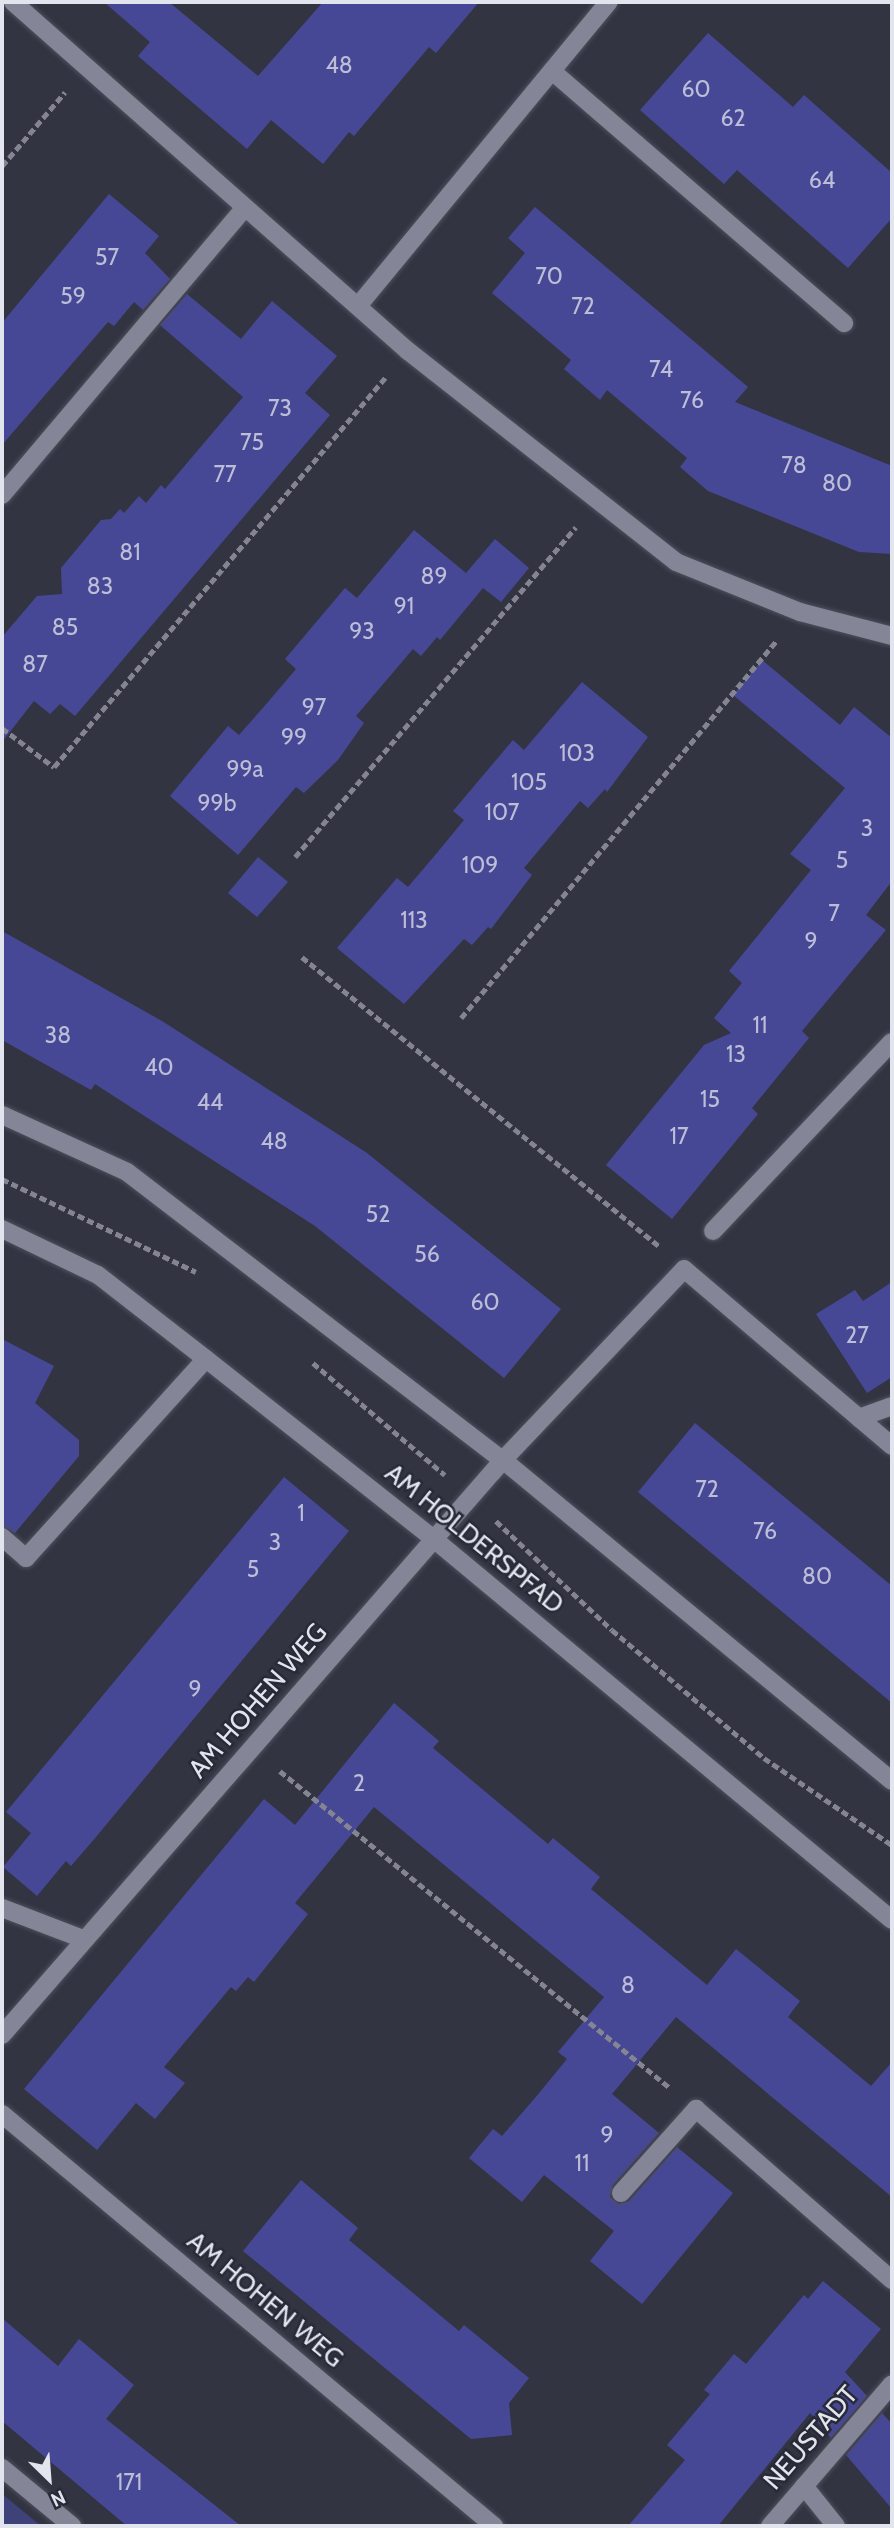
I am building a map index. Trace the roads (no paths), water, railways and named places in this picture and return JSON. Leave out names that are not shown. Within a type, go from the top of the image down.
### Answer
[{"type":"street","points":[[13,2],[88,64],[244,209],[408,351],[597,503],[676,562],[800,612],[892,636]]},
{"type":"street","points":[[358,306],[609,2]]},
{"type":"street","points":[[552,71],[844,323]]},
{"type":"street","points":[[2,495],[244,209]]},
{"type":"street","points":[[713,1231],[892,1042]]},
{"type":"street","points":[[2,1115],[127,1172],[503,1460],[892,1782]]},
{"type":"street","name":"AM HOLDERSPFAD","points":[[2,1229],[98,1275],[435,1540],[892,1920]]},
{"type":"street","name":"AM HOHEN WEG","points":[[2,2035],[503,1460],[684,1269],[859,1418]]},
{"type":"street","points":[[2,1537],[26,1558],[206,1359]]},
{"type":"street","points":[[892,1406],[859,1418],[892,1446]]},
{"type":"street","points":[[2,1908],[83,1939]]},
{"type":"street","points":[[621,2193],[696,2109],[892,2280]]},
{"type":"street","name":"AM HOHEN WEG","points":[[2,2114],[494,2526]]},
{"type":"street","name":"NEUSTADT","points":[[770,2526],[892,2384]]},
{"type":"street","points":[[2,2468],[72,2526]]},
{"type":"street","points":[[804,2486],[836,2526]]}]
